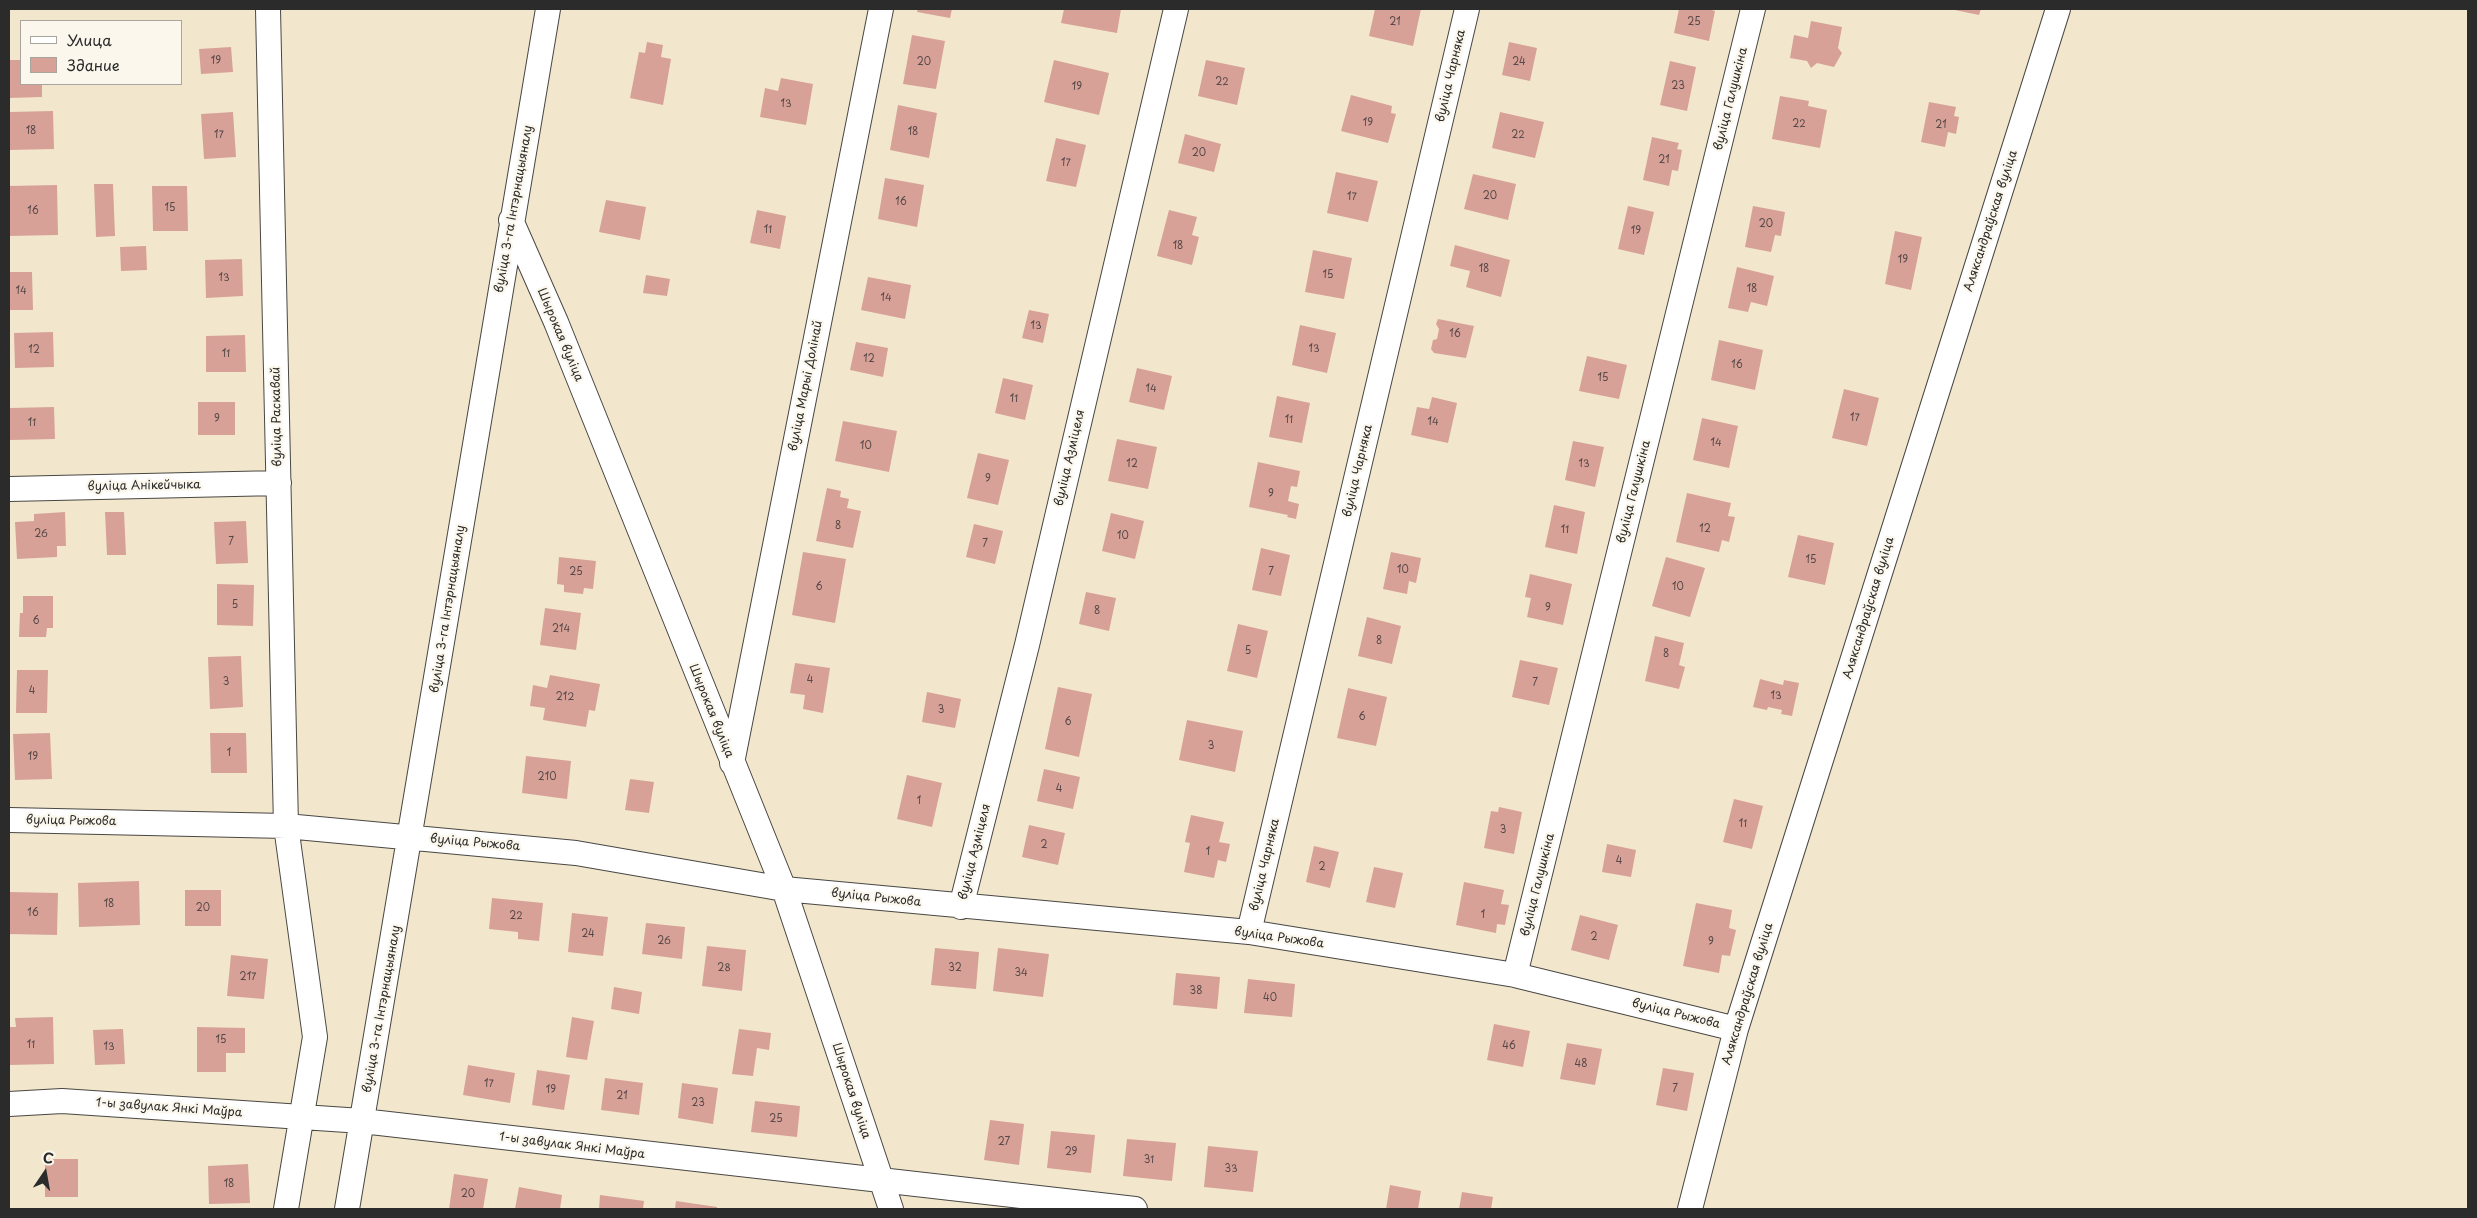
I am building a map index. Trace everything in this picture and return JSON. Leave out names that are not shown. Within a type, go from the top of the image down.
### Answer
[{"type":"street","name":"вуліца Раскавай","points":[[268,9],[286,826],[315,1037],[286,1209]]},
{"type":"street","name":"вуліца 3-га Інтэрнацыяналу","points":[[347,1209],[411,838],[511,220],[548,9]]},
{"type":"street","name":"вуліца Марыі Долінай","points":[[732,763],[881,9]]},
{"type":"street","name":"вуліца Азміцеля","points":[[961,907],[1026,645],[1176,9]]},
{"type":"street","name":"вуліца Чарняка","points":[[1249,932],[1467,9]]},
{"type":"street","name":"вуліца Галушкіна","points":[[1515,975],[1753,9]]},
{"type":"street","name":"Аляксандраўская вуліца","points":[[1690,1209],[1736,1029],[2058,9]]},
{"type":"street","name":"Шырокая вуліца","points":[[511,220],[560,331],[784,889],[891,1209]]},
{"type":"street","name":"вуліца Анікейчыка","points":[[9,490],[279,483]]},
{"type":"street","name":"вуліца Рыжова","points":[[9,820],[286,826],[576,853],[784,889],[961,907],[1249,932],[1515,975],[1736,1029]]},
{"type":"street","name":"1-ы завулак Янкі Маўра","points":[[9,1104],[62,1101],[301,1116],[1134,1209]]},
{"type":"building","points":[[918,9],[952,9],[950,18],[917,12]]},
{"type":"building","points":[[1064,9],[1121,9],[1117,33],[1061,23]]},
{"type":"building","points":[[1375,9],[1421,9],[1413,46],[1369,36]]},
{"type":"building","points":[[1679,9],[1708,9],[1715,11],[1709,41],[1674,33]]},
{"type":"building","points":[[1950,9],[1981,9],[1979,15]]},
{"type":"building","points":[[1811,21],[1842,27],[1838,48],[1842,53],[1834,67],[1817,63],[1811,68],[1807,61],[1790,58],[1794,35],[1808,38]]},
{"type":"building","points":[[912,35],[945,41],[936,89],[903,84]]},
{"type":"building","points":[[647,42],[663,45],[661,57],[671,59],[663,105],[630,98],[639,52],[645,53]]},
{"type":"building","points":[[1509,42],[1537,48],[1530,81],[1502,75]]},
{"type":"building","points":[[231,47],[233,72],[201,74],[199,49]]},
{"type":"building","points":[[9,60],[20,60],[20,85],[42,85],[42,97],[9,98]]},
{"type":"building","points":[[1054,60],[1109,73],[1099,115],[1044,102]]},
{"type":"building","points":[[1206,60],[1245,68],[1237,105],[1198,96]]},
{"type":"building","points":[[1670,61],[1696,67],[1687,111],[1660,105]]},
{"type":"building","points":[[781,78],[813,84],[806,125],[760,117],[765,88],[778,91]]},
{"type":"building","points":[[1351,95],[1392,106],[1391,113],[1396,114],[1388,143],[1341,131]]},
{"type":"building","points":[[1780,96],[1809,101],[1808,106],[1827,110],[1820,148],[1772,139]]},
{"type":"building","points":[[1929,102],[1956,107],[1954,116],[1959,117],[1956,134],[1948,132],[1945,147],[1921,142]]},
{"type":"building","points":[[898,105],[937,113],[929,158],[890,150]]},
{"type":"building","points":[[53,111],[54,149],[9,150],[9,112]]},
{"type":"building","points":[[233,112],[236,157],[204,159],[201,114]]},
{"type":"building","points":[[1500,112],[1544,122],[1535,158],[1492,148]]},
{"type":"building","points":[[1185,134],[1221,144],[1214,172],[1178,163]]},
{"type":"building","points":[[1652,137],[1679,143],[1677,149],[1682,150],[1678,171],[1672,170],[1669,186],[1643,180]]},
{"type":"building","points":[[1056,138],[1086,145],[1076,187],[1046,181]]},
{"type":"building","points":[[1336,172],[1378,181],[1368,222],[1327,213]]},
{"type":"building","points":[[1473,174],[1516,184],[1508,220],[1464,209]]},
{"type":"building","points":[[885,178],[924,185],[917,227],[878,219]]},
{"type":"building","points":[[94,184],[113,184],[115,236],[96,237]]},
{"type":"building","points":[[57,185],[58,235],[9,236],[9,186]]},
{"type":"building","points":[[152,186],[187,186],[188,231],[153,231]]},
{"type":"building","points":[[606,200],[646,207],[640,240],[599,232]]},
{"type":"building","points":[[1628,206],[1654,212],[1644,255],[1618,249]]},
{"type":"building","points":[[1753,206],[1785,212],[1781,236],[1775,235],[1771,252],[1745,247]]},
{"type":"building","points":[[757,210],[786,216],[780,249],[750,243]]},
{"type":"building","points":[[1169,210],[1197,217],[1192,235],[1199,237],[1192,265],[1157,256]]},
{"type":"building","points":[[1895,231],[1922,237],[1911,290],[1885,284]]},
{"type":"building","points":[[1455,245],[1510,260],[1501,297],[1466,287],[1470,271],[1450,266]]},
{"type":"building","points":[[146,246],[147,270],[121,271],[120,247]]},
{"type":"building","points":[[1313,250],[1352,258],[1344,299],[1305,292]]},
{"type":"building","points":[[242,259],[243,296],[206,298],[205,260]]},
{"type":"building","points":[[1737,267],[1774,276],[1767,306],[1751,302],[1748,312],[1728,308]]},
{"type":"building","points":[[9,272],[32,272],[33,310],[9,310]]},
{"type":"building","points":[[646,275],[670,279],[667,296],[643,293]]},
{"type":"building","points":[[868,277],[911,285],[905,319],[861,310]]},
{"type":"building","points":[[1029,310],[1049,314],[1043,343],[1022,338]]},
{"type":"building","points":[[1438,319],[1474,326],[1466,358],[1434,353],[1431,349],[1433,340],[1437,339],[1439,329],[1436,324]]},
{"type":"building","points":[[1300,325],[1336,333],[1327,373],[1292,365]]},
{"type":"building","points":[[53,332],[54,367],[15,368],[14,333]]},
{"type":"building","points":[[245,335],[246,372],[206,372],[206,336]]},
{"type":"building","points":[[1719,340],[1763,350],[1755,390],[1711,380]]},
{"type":"building","points":[[856,342],[888,348],[883,377],[850,370]]},
{"type":"building","points":[[1587,356],[1627,365],[1619,399],[1579,391]]},
{"type":"building","points":[[1137,368],[1172,376],[1164,410],[1129,402]]},
{"type":"building","points":[[1003,378],[1033,385],[1025,420],[995,413]]},
{"type":"building","points":[[1844,389],[1879,398],[1867,446],[1832,438]]},
{"type":"building","points":[[1277,396],[1310,403],[1302,443],[1269,437]]},
{"type":"building","points":[[1432,397],[1457,403],[1448,443],[1411,435],[1417,407],[1429,409]]},
{"type":"building","points":[[198,402],[235,402],[235,435],[198,435]]},
{"type":"building","points":[[54,407],[55,439],[10,440],[10,408]]},
{"type":"building","points":[[1702,418],[1738,426],[1729,468],[1693,460]]},
{"type":"building","points":[[843,421],[897,431],[889,472],[835,461]]},
{"type":"building","points":[[1117,439],[1157,447],[1148,489],[1108,481]]},
{"type":"building","points":[[1573,441],[1604,447],[1595,487],[1565,480]]},
{"type":"building","points":[[978,453],[1009,460],[998,505],[967,498]]},
{"type":"building","points":[[1258,462],[1300,471],[1297,487],[1291,486],[1288,501],[1299,504],[1296,519],[1287,517],[1288,515],[1249,507]]},
{"type":"building","points":[[827,488],[841,491],[840,497],[849,499],[847,508],[861,511],[853,548],[816,541]]},
{"type":"building","points":[[1687,493],[1731,503],[1728,516],[1735,517],[1729,542],[1722,540],[1719,552],[1676,542]]},
{"type":"building","points":[[1554,505],[1585,512],[1577,554],[1545,547]]},
{"type":"building","points":[[65,512],[66,546],[57,546],[57,557],[17,559],[15,522],[34,521],[34,514]]},
{"type":"building","points":[[105,512],[124,512],[126,555],[107,555]]},
{"type":"building","points":[[1111,513],[1144,521],[1135,559],[1102,551]]},
{"type":"building","points":[[246,521],[248,563],[216,564],[214,522]]},
{"type":"building","points":[[974,524],[1003,531],[995,564],[966,557]]},
{"type":"building","points":[[1798,535],[1834,543],[1825,585],[1788,577]]},
{"type":"building","points":[[1261,548],[1290,555],[1281,596],[1252,590]]},
{"type":"building","points":[[803,552],[846,559],[835,623],[792,615]]},
{"type":"building","points":[[1391,552],[1421,558],[1416,583],[1409,581],[1407,594],[1383,589]]},
{"type":"building","points":[[559,557],[596,561],[593,589],[584,588],[583,594],[564,592],[564,585],[557,584]]},
{"type":"building","points":[[1666,557],[1705,568],[1690,617],[1652,606]]},
{"type":"building","points":[[1530,574],[1572,584],[1563,625],[1527,617],[1531,598],[1525,597]]},
{"type":"building","points":[[217,584],[254,585],[253,626],[217,625]]},
{"type":"building","points":[[1086,592],[1116,598],[1109,631],[1079,624]]},
{"type":"building","points":[[23,596],[53,596],[53,628],[47,628],[46,637],[19,637],[20,613],[23,613]]},
{"type":"building","points":[[545,608],[581,613],[576,650],[540,645]]},
{"type":"building","points":[[1367,617],[1401,626],[1392,664],[1358,656]]},
{"type":"building","points":[[1238,624],[1268,631],[1257,678],[1227,671]]},
{"type":"building","points":[[1655,636],[1684,643],[1679,665],[1685,667],[1679,689],[1645,681]]},
{"type":"building","points":[[241,656],[243,707],[210,709],[208,657]]},
{"type":"building","points":[[1520,660],[1558,668],[1549,705],[1512,697]]},
{"type":"building","points":[[795,663],[830,668],[823,713],[803,709],[805,695],[790,693]]},
{"type":"building","points":[[17,670],[48,670],[47,713],[16,713]]},
{"type":"building","points":[[550,675],[600,684],[595,711],[589,710],[586,727],[543,720],[545,708],[530,706],[533,685],[547,688]]},
{"type":"building","points":[[1760,679],[1783,685],[1784,680],[1799,683],[1792,716],[1781,714],[1782,710],[1768,707],[1767,710],[1753,707]]},
{"type":"building","points":[[1058,687],[1092,694],[1079,757],[1045,749]]},
{"type":"building","points":[[1348,688],[1387,697],[1376,746],[1337,738]]},
{"type":"building","points":[[927,692],[961,699],[955,728],[922,722]]},
{"type":"building","points":[[1187,720],[1243,731],[1235,772],[1179,760]]},
{"type":"building","points":[[50,733],[52,779],[15,780],[13,734]]},
{"type":"building","points":[[210,733],[246,733],[247,773],[211,773]]},
{"type":"building","points":[[526,756],[571,761],[567,799],[522,793]]},
{"type":"building","points":[[1044,769],[1080,777],[1073,809],[1037,801]]},
{"type":"building","points":[[907,775],[942,783],[932,827],[897,819]]},
{"type":"building","points":[[630,779],[654,782],[649,813],[625,810]]},
{"type":"building","points":[[1734,799],[1763,806],[1752,849],[1723,842]]},
{"type":"building","points":[[1499,807],[1522,812],[1514,854],[1484,848],[1491,811],[1498,812]]},
{"type":"building","points":[[1191,815],[1224,822],[1219,842],[1230,844],[1226,862],[1218,860],[1214,878],[1184,872],[1190,843],[1185,842]]},
{"type":"building","points":[[1029,825],[1065,833],[1058,865],[1022,857]]},
{"type":"building","points":[[1607,844],[1636,850],[1631,877],[1602,872]]},
{"type":"building","points":[[1314,846],[1339,852],[1330,888],[1306,882]]},
{"type":"building","points":[[1374,867],[1403,873],[1395,908],[1366,902]]},
{"type":"building","points":[[139,881],[140,925],[79,927],[78,883]]},
{"type":"building","points":[[1464,882],[1504,890],[1501,904],[1509,905],[1505,925],[1497,924],[1496,933],[1456,925]]},
{"type":"building","points":[[185,890],[221,890],[221,926],[185,926]]},
{"type":"building","points":[[10,892],[58,893],[57,935],[9,934]]},
{"type":"building","points":[[492,898],[543,903],[539,941],[518,939],[518,932],[489,929]]},
{"type":"building","points":[[1696,903],[1732,910],[1729,928],[1736,930],[1730,956],[1722,955],[1719,973],[1683,966]]},
{"type":"building","points":[[572,913],[608,917],[603,956],[568,952]]},
{"type":"building","points":[[1580,915],[1618,925],[1609,960],[1571,950]]},
{"type":"building","points":[[646,923],[685,927],[682,959],[642,954]]},
{"type":"building","points":[[707,946],[746,950],[742,991],[702,986]]},
{"type":"building","points":[[935,948],[979,952],[976,989],[931,985]]},
{"type":"building","points":[[998,948],[1049,954],[1043,997],[993,991]]},
{"type":"building","points":[[231,955],[268,959],[264,999],[227,996]]},
{"type":"building","points":[[1176,973],[1220,977],[1217,1009],[1173,1005]]},
{"type":"building","points":[[1248,979],[1295,984],[1292,1017],[1244,1013]]},
{"type":"building","points":[[614,987],[642,992],[639,1014],[611,1009]]},
{"type":"building","points":[[53,1017],[54,1064],[9,1065],[9,1027],[16,1027],[15,1018]]},
{"type":"building","points":[[572,1017],[594,1021],[587,1060],[566,1057]]},
{"type":"building","points":[[1494,1024],[1530,1031],[1523,1067],[1487,1060]]},
{"type":"building","points":[[197,1027],[245,1028],[245,1053],[226,1053],[226,1072],[197,1072]]},
{"type":"building","points":[[123,1029],[125,1064],[95,1065],[93,1030]]},
{"type":"building","points":[[739,1029],[771,1033],[769,1050],[757,1048],[753,1076],[732,1074]]},
{"type":"building","points":[[1567,1043],[1602,1049],[1595,1085],[1560,1079]]},
{"type":"building","points":[[468,1065],[515,1073],[510,1103],[463,1095]]},
{"type":"building","points":[[1663,1068],[1694,1073],[1687,1111],[1656,1105]]},
{"type":"building","points":[[537,1070],[570,1075],[564,1110],[532,1105]]},
{"type":"building","points":[[605,1078],[643,1083],[639,1115],[601,1110]]},
{"type":"building","points":[[682,1083],[718,1088],[713,1124],[678,1118]]},
{"type":"building","points":[[755,1101],[800,1106],[797,1137],[751,1132]]},
{"type":"building","points":[[990,1120],[1024,1124],[1019,1165],[984,1160]]},
{"type":"building","points":[[1051,1131],[1095,1135],[1091,1173],[1047,1168]]},
{"type":"building","points":[[1127,1139],[1176,1143],[1172,1181],[1123,1176]]},
{"type":"building","points":[[1208,1146],[1258,1151],[1253,1192],[1204,1187]]},
{"type":"building","points":[[45,1159],[78,1159],[78,1197],[45,1197]]},
{"type":"building","points":[[248,1164],[250,1203],[209,1204],[208,1166]]},
{"type":"building","points":[[454,1174],[488,1179],[483,1209],[449,1209]]},
{"type":"building","points":[[1390,1185],[1421,1191],[1418,1209],[1386,1209]]},
{"type":"building","points":[[519,1187],[562,1195],[560,1209],[515,1209]]},
{"type":"building","points":[[1462,1192],[1493,1197],[1491,1209],[1459,1209]]},
{"type":"building","points":[[600,1195],[644,1201],[643,1209],[599,1209]]},
{"type":"building","points":[[676,1201],[717,1207],[717,1209],[675,1209]]}]
